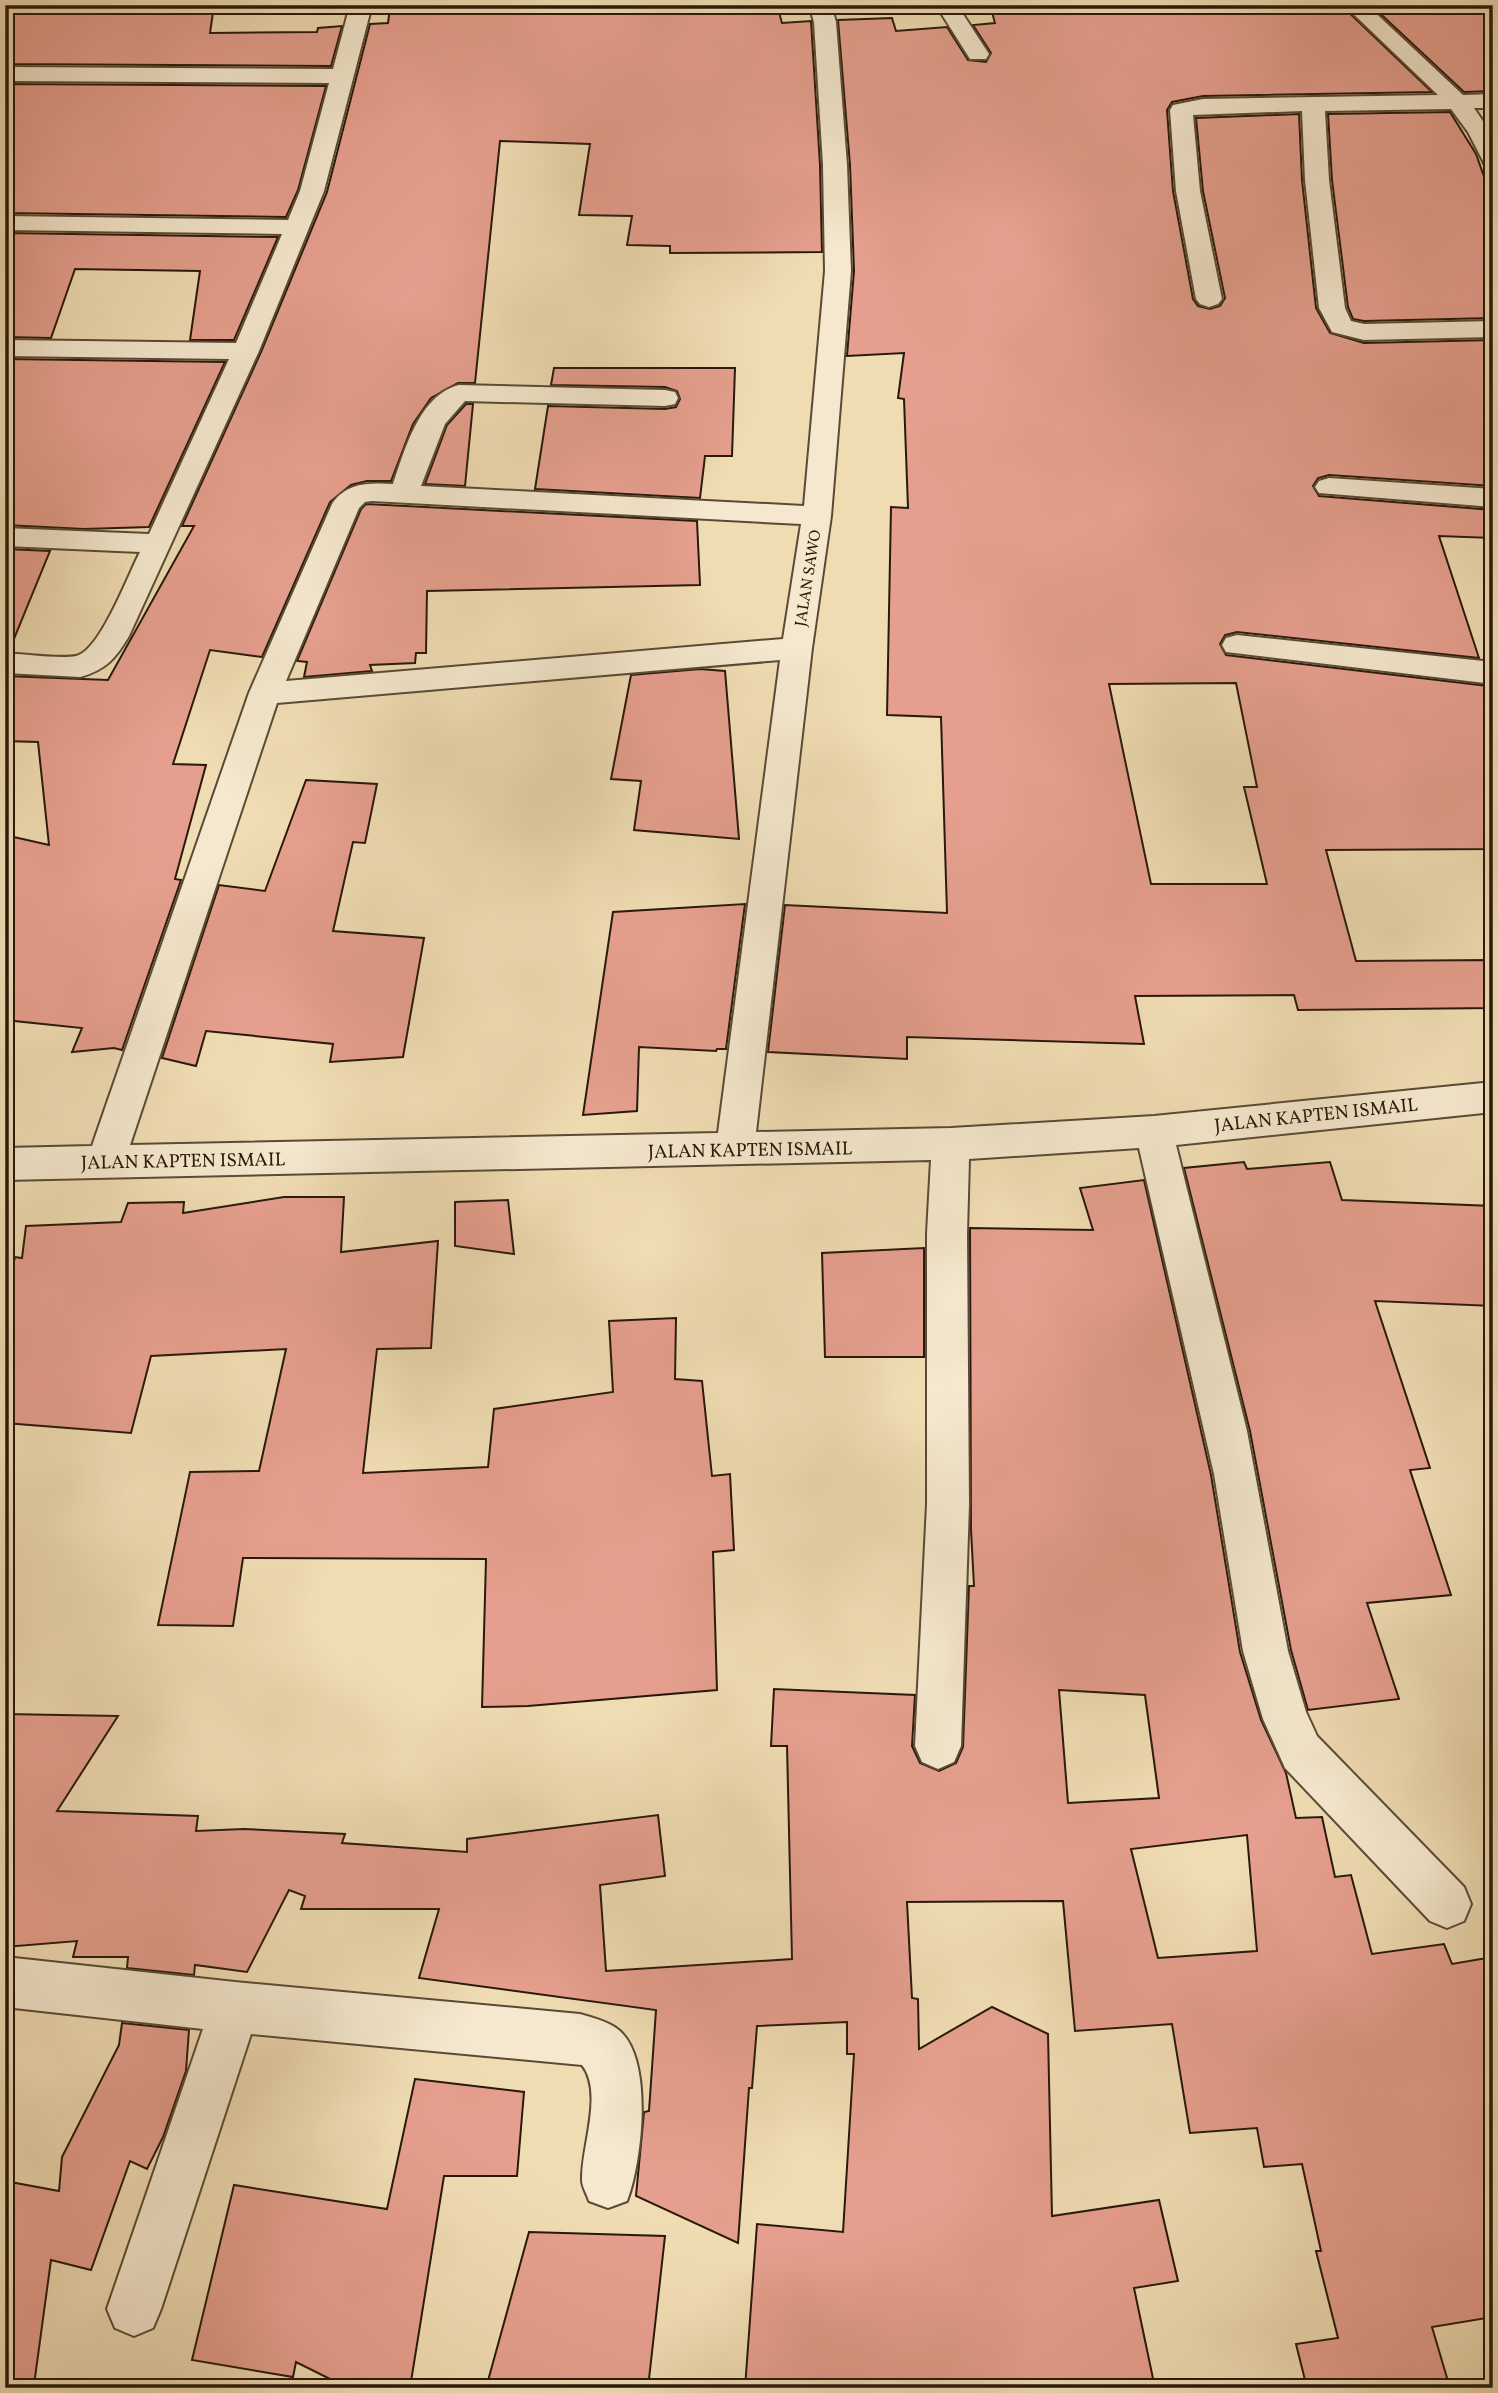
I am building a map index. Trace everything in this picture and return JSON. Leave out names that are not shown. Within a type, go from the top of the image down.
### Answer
[{"type":"street","points":[[5,663],[73,667],[100,657],[114,636],[246,351],[312,191],[361,5]]},
{"type":"street","name":"JALAN SAWO","points":[[735,1150],[797,648],[817,516],[838,271],[826,35],[820,5]]},
{"type":"street","points":[[946,5],[978,54]]},
{"type":"street","points":[[1354,5],[1457,101],[1479,132],[1493,160]]},
{"type":"street","points":[[5,74],[342,76]]},
{"type":"street","points":[[1209,299],[1188,191],[1181,110],[1203,106],[1493,100]]},
{"type":"street","points":[[1313,105],[1317,180],[1332,308],[1341,326],[1364,332],[1493,329]]},
{"type":"street","points":[[5,223],[296,227]]},
{"type":"street","points":[[5,348],[246,351]]},
{"type":"street","points":[[404,494],[425,437],[442,404],[459,393],[665,398]]},
{"type":"street","points":[[1329,488],[1493,498]]},
{"type":"street","points":[[106,1162],[265,693],[346,504],[357,494],[404,494],[817,516]]},
{"type":"street","points":[[5,537],[158,544]]},
{"type":"street","points":[[1237,645],[1493,673]]},
{"type":"street","points":[[265,693],[797,648]]},
{"type":"street","name":"JALAN KAPTEN ISMAIL","points":[[5,1164],[951,1144],[1154,1132],[1493,1097]]},
{"type":"street","points":[[1154,1132],[1234,1471],[1248,1541],[1260,1631],[1286,1724],[1301,1752],[1447,1904]]},
{"type":"street","points":[[938,1746],[948,1504],[947,1233],[951,1144]]},
{"type":"street","points":[[5,1982],[235,2007],[580,2039],[599,2046],[611,2061],[617,2083],[608,2182]]},
{"type":"street","points":[[134,2309],[235,2007]]},
{"type":"building","points":[[5,5],[214,5],[210,33],[317,32],[318,28],[342,26],[331,66],[5,64]]},
{"type":"building","points":[[491,5],[777,5],[782,23],[811,21],[820,165],[822,252],[670,253],[670,246],[627,245],[632,216],[579,215],[590,144],[500,141],[475,383],[458,383],[431,398],[413,424],[391,481],[367,481],[351,485],[330,502],[262,657],[210,650],[173,764],[206,765],[175,879],[181,880],[122,1050],[114,1048],[72,1052],[82,1028],[5,1020],[5,835],[49,845],[38,742],[5,741],[5,676],[108,680],[194,526],[182,526],[261,352],[327,192],[370,24],[388,23],[390,8]]},
{"type":"building","points":[[990,5],[1341,5],[1432,92],[1203,96],[1172,102],[1167,110],[1173,191],[1193,299],[1198,306],[1210,309],[1220,306],[1225,298],[1203,191],[1196,118],[1299,114],[1302,180],[1316,308],[1330,333],[1364,343],[1493,340],[1493,486],[1329,475],[1318,478],[1313,486],[1319,496],[1493,510],[1493,538],[1439,536],[1479,658],[1237,632],[1225,635],[1220,644],[1226,655],[1488,686],[1493,700],[1493,849],[1326,850],[1356,961],[1493,960],[1493,1008],[1298,1010],[1294,995],[1135,996],[1144,1044],[907,1037],[907,1059],[768,1052],[785,905],[947,913],[941,717],[887,715],[891,507],[908,508],[904,399],[898,398],[904,353],[847,356],[854,271],[850,165],[838,20],[892,18],[896,31],[947,27],[968,60],[986,62],[991,53],[973,25],[995,23]],"holes":[[[1236,683],[1257,787],[1244,787],[1267,884],[1151,884],[1109,684]]]},
{"type":"building","points":[[1371,5],[1493,5],[1493,91],[1464,92]]},
{"type":"building","points":[[5,84],[326,86],[298,190],[286,217],[5,213]]},
{"type":"building","points":[[1450,112],[1476,154],[1493,202],[1493,318],[1353,319],[1348,307],[1332,180],[1328,114]]},
{"type":"building","points":[[5,233],[278,237],[234,340],[190,340],[200,271],[75,269],[51,338],[5,337]]},
{"type":"building","points":[[5,359],[225,362],[149,527],[84,529],[5,525]]},
{"type":"building","points":[[554,368],[735,368],[732,456],[705,456],[700,498],[535,489],[548,406],[665,409],[676,407],[680,399],[677,391],[665,387],[551,385]]},
{"type":"building","points":[[466,404],[473,404],[465,486],[425,484],[447,425]]},
{"type":"building","points":[[366,504],[697,521],[700,585],[427,591],[426,653],[416,653],[415,663],[370,665],[372,671],[304,677],[307,662],[297,661],[361,509]]},
{"type":"building","points":[[5,549],[50,551],[9,651],[5,650]]},
{"type":"building","points":[[700,669],[725,671],[739,839],[634,830],[641,781],[611,779],[631,675]]},
{"type":"building","points":[[306,780],[377,784],[365,843],[353,842],[333,931],[424,938],[403,1057],[330,1062],[333,1044],[206,1031],[196,1066],[162,1058],[219,885],[265,891]]},
{"type":"building","points":[[745,904],[726,1049],[716,1051],[639,1047],[637,1111],[583,1115],[613,912]]},
{"type":"building","points":[[1244,1162],[1247,1169],[1330,1162],[1342,1200],[1493,1206],[1493,1306],[1375,1301],[1430,1468],[1410,1470],[1451,1595],[1367,1603],[1399,1699],[1308,1710],[1291,1650],[1250,1431],[1184,1168]]},
{"type":"building","points":[[1144,1180],[1211,1475],[1240,1652],[1261,1720],[1286,1773],[1296,1818],[1322,1817],[1335,1877],[1351,1875],[1372,1954],[1444,1944],[1452,1964],[1493,1957],[1493,2317],[1432,2327],[1450,2388],[1307,2388],[1296,2344],[1338,2338],[1316,2251],[1321,2251],[1302,2164],[1264,2167],[1257,2128],[1190,2133],[1172,2024],[1075,2031],[1063,1901],[907,1902],[912,1998],[918,1999],[919,2049],[992,2007],[1048,2034],[1052,2216],[1159,2200],[1178,2281],[1134,2288],[1155,2388],[745,2388],[757,2224],[843,2232],[854,2054],[847,2054],[847,2022],[757,2026],[752,2088],[749,2088],[738,2243],[636,2196],[644,2112],[649,2111],[656,2010],[419,1978],[439,1909],[301,1909],[305,1896],[289,1890],[247,1972],[195,1965],[194,1975],[127,1968],[128,1957],[73,1957],[77,1941],[5,1947],[5,1714],[118,1716],[57,1811],[198,1816],[196,1831],[244,1829],[345,1834],[342,1843],[467,1852],[467,1839],[658,1815],[665,1876],[600,1885],[606,1971],[792,1959],[787,1746],[771,1746],[774,1689],[915,1695],[912,1746],[920,1763],[939,1771],[956,1763],[963,1747],[969,1586],[974,1586],[971,1530],[970,1228],[1093,1230],[1080,1188]],"holes":[[[1059,1690],[1145,1695],[1159,1798],[1068,1803]],[[1247,1835],[1257,1951],[1158,1958],[1131,1849]]]},
{"type":"building","points":[[284,1197],[344,1197],[341,1252],[438,1241],[431,1348],[377,1349],[363,1473],[488,1467],[494,1409],[613,1392],[609,1321],[676,1318],[675,1379],[702,1381],[712,1476],[730,1474],[734,1550],[713,1552],[717,1690],[528,1706],[482,1707],[486,1559],[243,1558],[233,1626],[158,1625],[190,1472],[259,1471],[286,1349],[151,1356],[131,1433],[5,1423],[5,1299],[15,1257],[22,1258],[26,1226],[121,1222],[128,1203],[184,1202],[183,1213]]},
{"type":"building","points":[[508,1200],[514,1254],[455,1246],[455,1202]]},
{"type":"building","points":[[924,1248],[924,1357],[825,1357],[822,1253]]},
{"type":"building","points":[[122,2023],[189,2030],[186,2071],[163,2137],[147,2169],[130,2161],[91,2270],[51,2260],[34,2385],[5,2383],[5,2181],[59,2191],[62,2157],[119,2045]]},
{"type":"building","points":[[415,2079],[524,2092],[517,2176],[444,2176],[410,2388],[348,2388],[296,2362],[293,2377],[192,2360],[234,2185],[387,2209]]},
{"type":"building","points":[[529,2232],[665,2236],[648,2388],[486,2388]]}]
